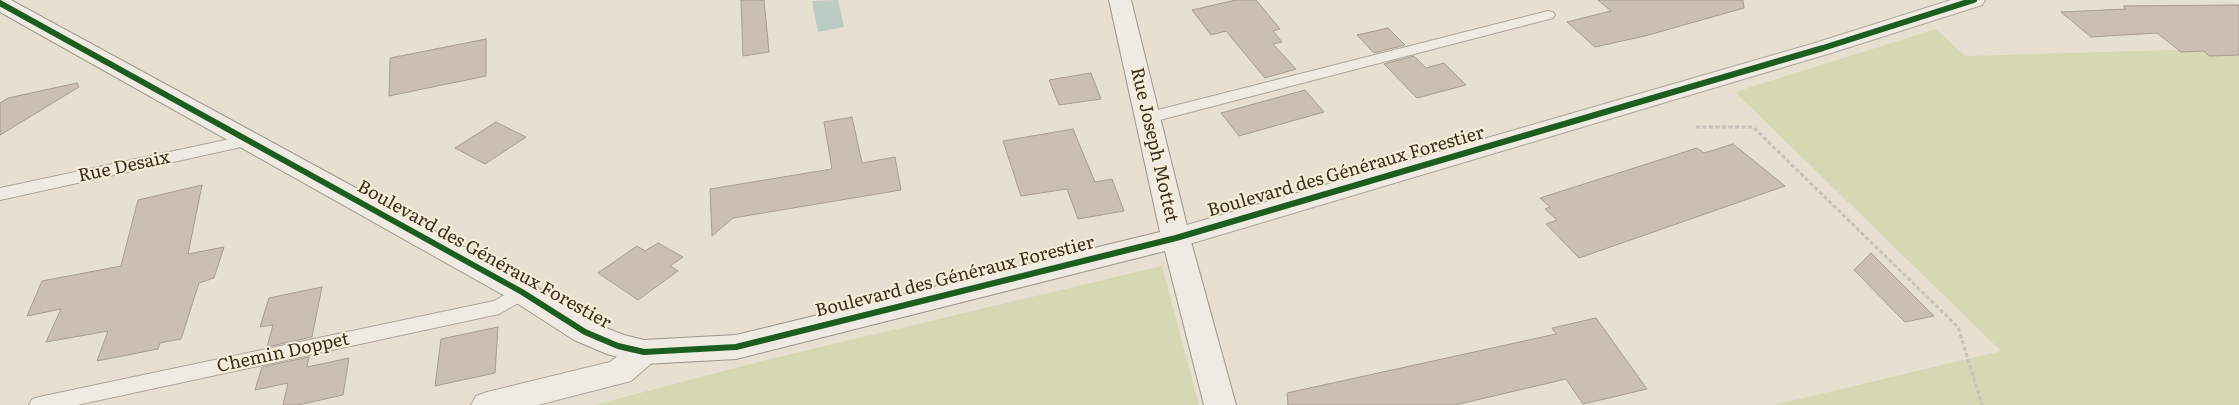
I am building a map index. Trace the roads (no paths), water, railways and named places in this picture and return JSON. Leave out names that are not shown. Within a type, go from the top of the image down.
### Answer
[{"type":"street","name":"Rue Joseph Mottet","points":[[1120,0],[1176,238],[1220,405]]},
{"type":"street","name":"Boulevard des Généraux Forestier","points":[[0,3],[522,292],[586,332],[618,346],[644,352],[690,351],[736,346],[1176,238],[1814,51],[1974,0]]},
{"type":"street","points":[[487,405],[620,372],[644,352]]},
{"type":"lane","points":[[1148,118],[1548,15]]},
{"type":"lane","name":"Rue Desaix","points":[[0,194],[249,140]]},
{"type":"lane","name":"Chemin Doppet","points":[[39,405],[499,306],[522,292]]}]
